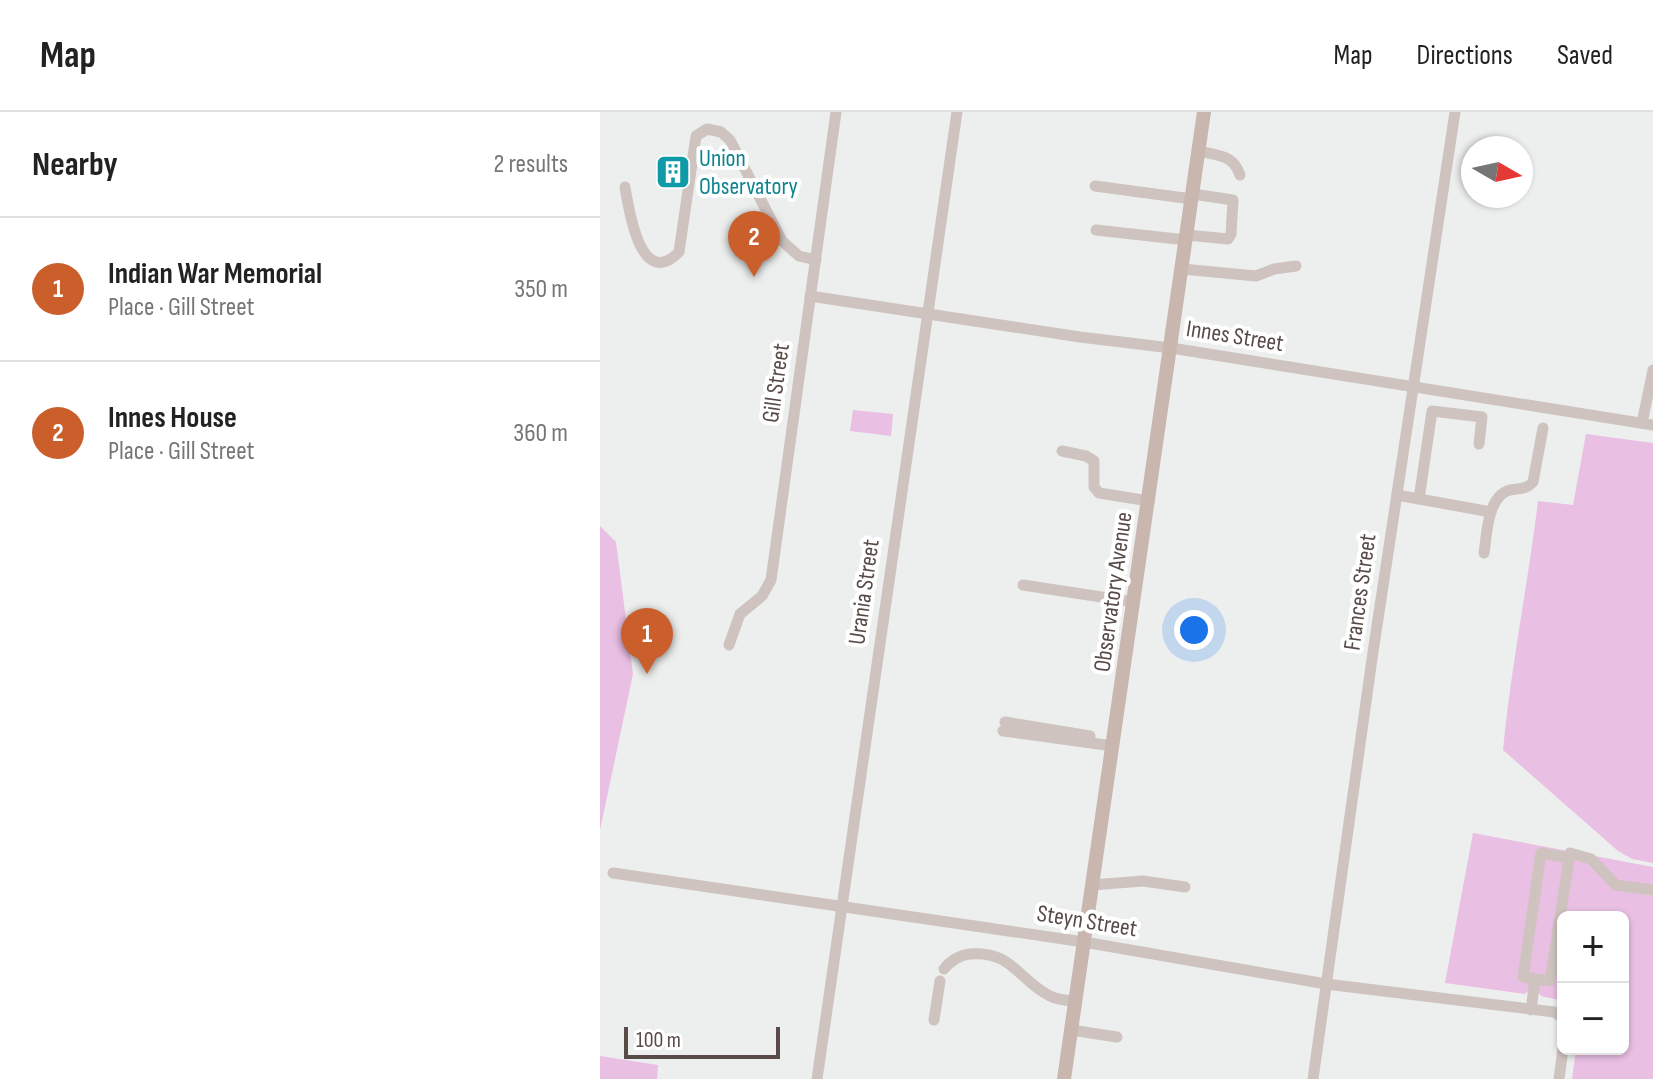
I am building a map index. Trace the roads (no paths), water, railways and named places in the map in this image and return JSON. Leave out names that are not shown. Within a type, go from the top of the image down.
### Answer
[{"type":"main road","name":"Observatory Avenue","points":[[1064,1079],[1204,112]]},
{"type":"street","name":"Gill Street","points":[[729,645],[740,614],[762,596],[771,580],[836,112]]},
{"type":"street","name":"Urania Street","points":[[817,1079],[957,112]]},
{"type":"street","name":"Frances Street","points":[[1313,1079],[1455,112]]},
{"type":"street","points":[[625,187],[630,219],[650,261],[660,263],[673,258],[679,252],[696,136],[707,129],[721,132],[730,140],[782,241],[791,252],[816,260]]},
{"type":"street","points":[[1199,151],[1230,159],[1236,163],[1240,175]]},
{"type":"street","points":[[1095,186],[1234,202],[1228,239],[1096,230]]},
{"type":"street","points":[[1182,269],[1256,276],[1274,269],[1296,266]]},
{"type":"street","name":"Innes Street","points":[[810,296],[1171,348],[1648,424]]},
{"type":"street","points":[[1648,424],[1653,370]]},
{"type":"street","points":[[1419,499],[1432,411],[1482,417],[1479,444]]},
{"type":"street","points":[[1484,553],[1491,512],[1503,493],[1533,482],[1543,428]]},
{"type":"street","points":[[1062,451],[1094,461],[1094,487],[1099,493],[1149,501]]},
{"type":"street","points":[[1397,495],[1491,512]]},
{"type":"street","points":[[1023,585],[1134,602]]},
{"type":"street","points":[[1004,726],[1114,743]]},
{"type":"street","points":[[1569,858],[1541,853],[1523,977],[1550,981],[1570,853],[1591,859],[1616,885],[1653,890]]},
{"type":"street","name":"Steyn Street","points":[[613,873],[1084,942],[1326,984],[1557,1015]]},
{"type":"street","points":[[1092,885],[1143,881],[1185,887]]},
{"type":"street","points":[[934,1020],[942,975],[950,962],[966,954],[993,955],[1010,963],[1049,996],[1074,1001]]},
{"type":"street","points":[[1531,1010],[1535,979]]},
{"type":"street","points":[[1071,1030],[1117,1037]]},
{"type":"street","points":[[1559,1079],[1562,1055]]},
{"type":"place","name":"Union Observatory","points":[[673,172]]},
{"type":"place","name":"Innes House","points":[[754,277]]},
{"type":"place","name":"Indian War Memorial","points":[[647,674]]}]
